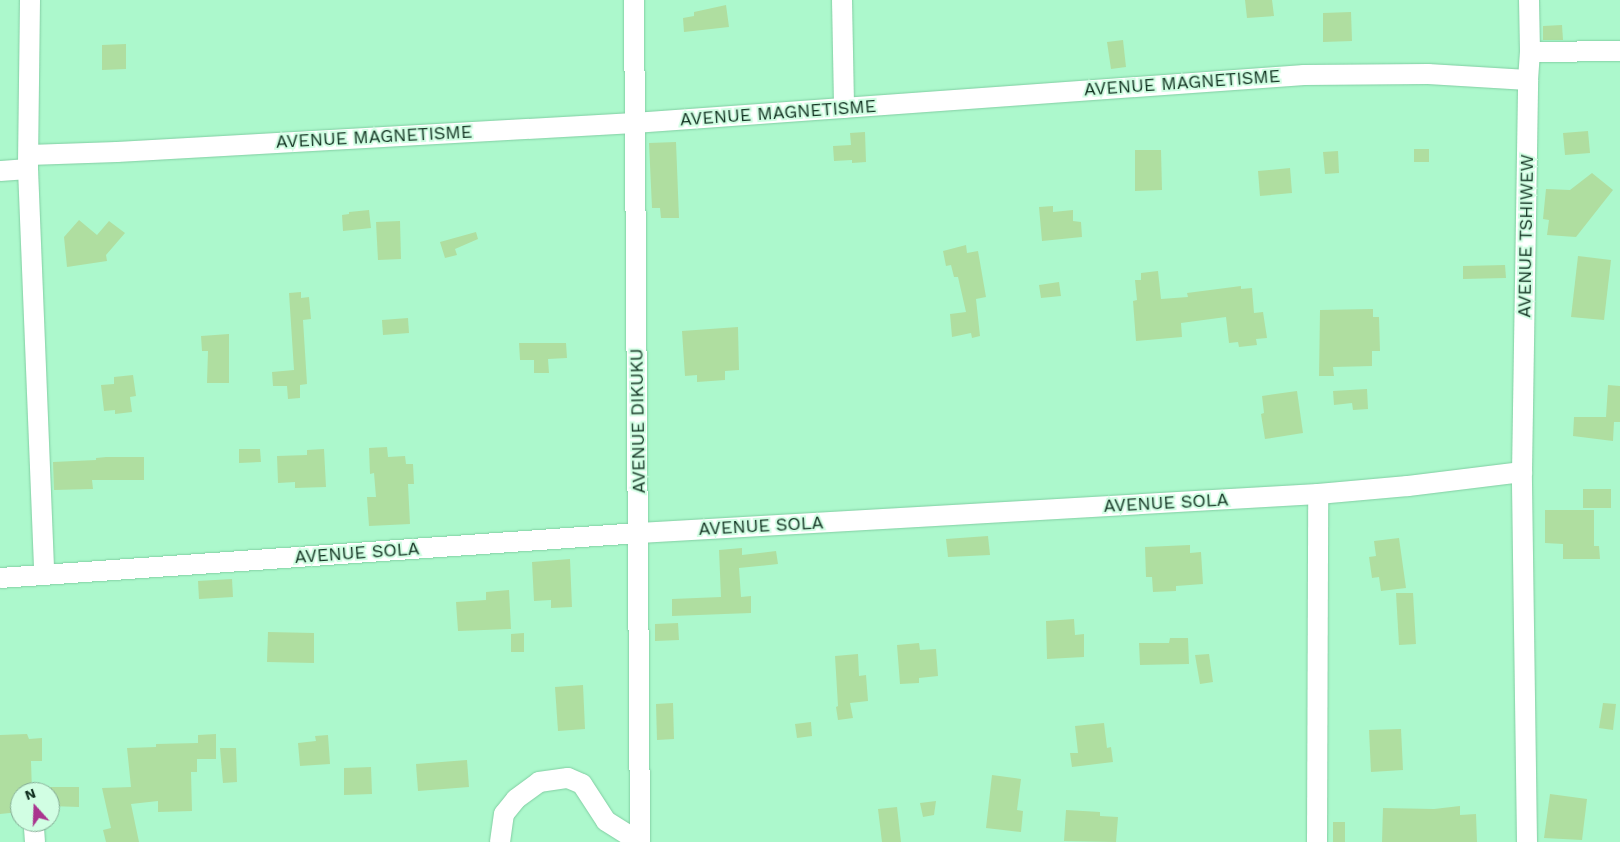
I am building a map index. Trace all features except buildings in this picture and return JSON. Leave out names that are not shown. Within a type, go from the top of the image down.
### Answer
[{"type":"street","points":[[30,0],[29,162],[44,575]]},
{"type":"street","name":"AVENUE DIKUKU","points":[[634,0],[639,533],[639,842]]},
{"type":"street","points":[[842,0],[844,108]]},
{"type":"street","name":"AVENUE TSHIWEW","points":[[1527,842],[1522,472],[1530,52],[1529,0]]},
{"type":"street","points":[[1530,52],[1620,51]]},
{"type":"street","name":"AVENUE MAGNETISME","points":[[0,171],[29,162],[117,152],[634,123],[1304,75],[1428,74],[1528,80]]},
{"type":"street","name":"AVENUE SOLA","points":[[0,578],[639,533],[1318,494],[1408,486],[1522,472]]},
{"type":"street","points":[[1318,494],[1318,842]]},
{"type":"street","points":[[500,842],[504,814],[516,799],[539,782],[568,778],[582,784],[606,820],[639,842]]}]
